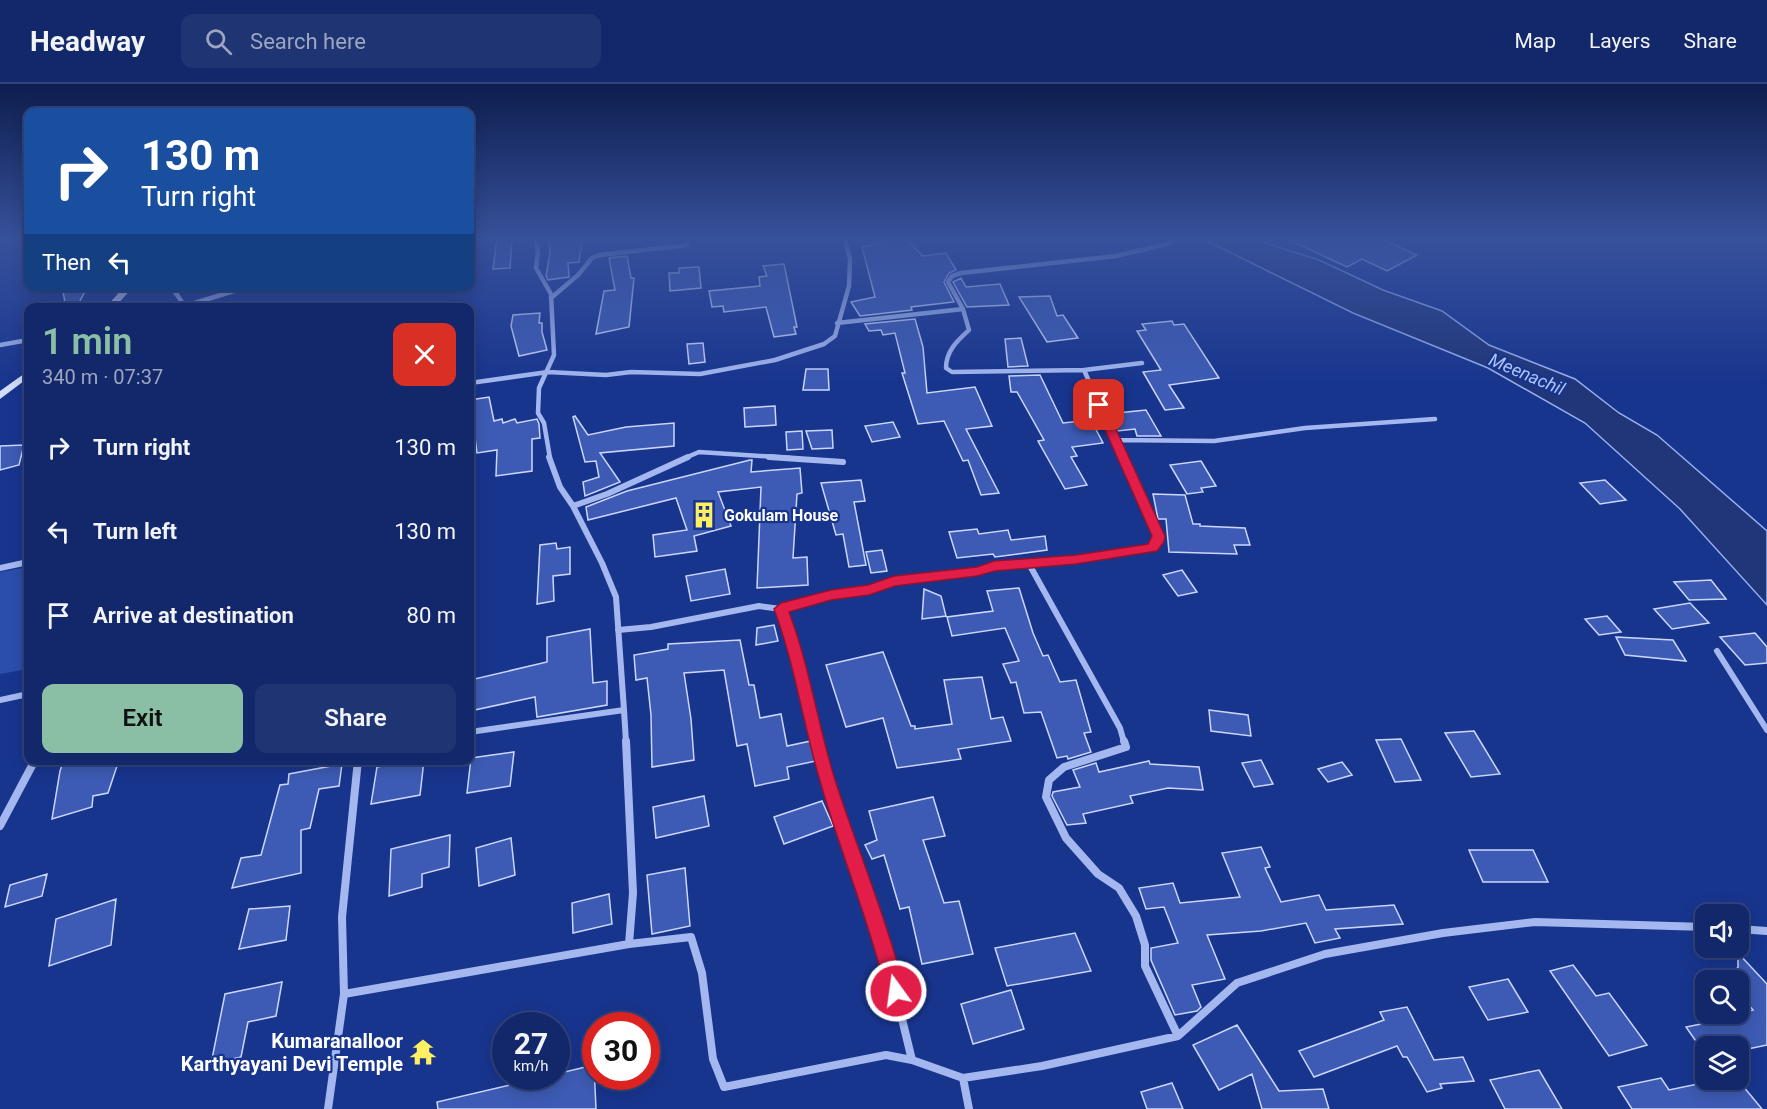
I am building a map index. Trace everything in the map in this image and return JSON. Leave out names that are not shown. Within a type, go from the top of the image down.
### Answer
[{"type":"main road","points":[[114,303],[125,291]]},
{"type":"main road","points":[[0,396],[24,377]]},
{"type":"street","points":[[547,287],[551,298],[554,355],[549,372],[539,388],[538,413],[544,423],[547,450],[560,487],[573,506],[602,563],[616,597],[632,872],[629,944]]},
{"type":"street","points":[[551,298],[564,287]]},
{"type":"street","points":[[474,382],[549,372],[606,375],[631,372],[700,374],[775,360],[824,344],[835,336],[838,329],[837,322],[849,287]]},
{"type":"street","points":[[951,287],[963,309],[969,330],[958,340],[945,359],[946,368],[952,372],[1084,370],[1143,363]]},
{"type":"street","points":[[198,303],[235,291]]},
{"type":"street","points":[[837,322],[963,309]]},
{"type":"street","points":[[0,345],[24,341]]},
{"type":"street","points":[[618,630],[671,623],[759,606],[781,609],[831,595],[869,590],[894,581],[977,572],[994,566],[1029,564],[1143,551],[1152,548],[1158,536],[1084,370]]},
{"type":"street","points":[[1115,440],[1214,441],[1305,428],[1435,419]]},
{"type":"street","points":[[573,506],[607,494],[699,452],[843,462]]},
{"type":"street","points":[[0,568],[24,563]]},
{"type":"street","points":[[1029,564],[1120,728],[1126,747],[1064,767],[1049,780],[1046,797],[1066,838],[1098,874],[1119,888],[1136,916],[1145,945],[1145,966],[1178,1036]]},
{"type":"street","points":[[781,609],[792,639],[828,782],[884,945],[912,1060]]},
{"type":"street","points":[[1717,651],[1767,730]]},
{"type":"street","points":[[0,700],[24,695]]},
{"type":"street","points":[[474,731],[624,710]]},
{"type":"street","points":[[0,826],[32,765]]},
{"type":"street","points":[[328,1109],[344,994],[342,917],[357,765]]},
{"type":"street","points":[[344,994],[629,944],[691,938],[702,973],[713,1059],[724,1087],[886,1055],[912,1060],[963,1078],[1042,1066],[1178,1036],[1237,983],[1325,954],[1443,933],[1535,922],[1695,927]]},
{"type":"street","points":[[1749,930],[1767,931]]},
{"type":"street","points":[[963,1078],[969,1109]]},
{"type":"shaded area","points":[[24,568],[24,670],[0,674],[0,572]]},
{"type":"water","name":"Meenachil","points":[[1300,287],[1376,287],[1442,311],[1489,345],[1575,379],[1619,413],[1657,435],[1767,531],[1767,605],[1680,509],[1585,423],[1488,368],[1353,313]]},
{"type":"building","points":[[614,287],[633,287],[629,327],[596,334],[604,291],[615,290]]},
{"type":"building","points":[[670,287],[701,287],[701,288],[670,291]]},
{"type":"building","points":[[752,287],[789,287],[797,327],[794,327],[796,334],[774,337],[766,307],[724,312],[723,306],[712,307],[709,291]]},
{"type":"building","points":[[872,287],[946,287],[954,302],[860,316],[851,302],[875,297]]},
{"type":"building","points":[[956,287],[1001,287],[1009,305],[967,307]]},
{"type":"building","points":[[63,291],[85,291],[79,303],[65,303]]},
{"type":"building","points":[[1050,296],[1057,316],[1063,315],[1078,338],[1047,342],[1019,297]]},
{"type":"building","points":[[540,313],[539,323],[542,323],[547,350],[519,356],[511,326],[513,315]]},
{"type":"building","points":[[915,319],[923,347],[927,393],[975,387],[992,426],[966,429],[999,493],[981,495],[968,460],[963,461],[944,421],[918,424],[902,373],[905,373],[895,333],[883,335],[881,330],[869,331],[865,324]]},
{"type":"building","points":[[1172,321],[1174,325],[1184,324],[1219,378],[1169,385],[1184,408],[1165,410],[1143,372],[1161,370],[1137,331],[1146,330],[1142,324]]},
{"type":"building","points":[[1021,338],[1028,366],[1008,367],[1005,339]]},
{"type":"building","points":[[703,343],[705,362],[689,364],[687,344]]},
{"type":"building","points":[[806,369],[828,369],[829,390],[803,390]]},
{"type":"building","points":[[1040,375],[1063,423],[1091,420],[1103,443],[1072,447],[1077,456],[1071,457],[1087,485],[1065,489],[1038,441],[1044,440],[1017,392],[1011,392],[1009,376]]},
{"type":"building","points":[[489,397],[494,421],[502,419],[503,423],[515,419],[517,423],[537,419],[540,438],[532,439],[532,471],[496,476],[497,450],[477,453],[474,399]]},
{"type":"building","points":[[775,406],[776,425],[745,427],[744,408]]},
{"type":"building","points":[[1146,410],[1161,436],[1137,436],[1135,429],[1117,431],[1108,414]]},
{"type":"building","points":[[575,416],[588,435],[626,427],[674,423],[674,446],[600,453],[620,482],[585,496],[583,482],[599,477],[596,461],[585,462],[573,417]]},
{"type":"building","points":[[893,422],[900,437],[872,442],[865,426]]},
{"type":"building","points":[[832,430],[833,448],[812,449],[806,431]]},
{"type":"building","points":[[802,431],[803,449],[787,450],[786,432]]},
{"type":"building","points":[[24,445],[19,465],[0,470],[0,446]]},
{"type":"building","points":[[752,460],[751,472],[800,468],[802,493],[797,494],[793,558],[807,557],[808,585],[757,588],[761,487],[718,492],[731,526],[694,536],[697,551],[655,557],[653,535],[687,530],[676,498],[588,520],[586,507],[627,491]]},
{"type":"building","points":[[1201,461],[1216,486],[1201,488],[1203,492],[1187,494],[1170,465]]},
{"type":"building","points":[[861,480],[865,501],[854,502],[866,565],[849,567],[843,534],[836,535],[821,483]]},
{"type":"building","points":[[1605,480],[1626,500],[1600,504],[1580,483]]},
{"type":"building","points":[[1153,494],[1185,495],[1193,524],[1245,528],[1250,545],[1234,545],[1237,554],[1169,552],[1166,519],[1158,519]]},
{"type":"building","points":[[977,529],[979,534],[1008,530],[1011,540],[1045,536],[1047,550],[995,557],[993,554],[957,558],[949,532]]},
{"type":"building","points":[[556,543],[557,549],[570,547],[570,574],[553,576],[554,601],[537,604],[540,545]]},
{"type":"building","points":[[882,550],[887,571],[871,573],[866,552]]},
{"type":"building","points":[[725,569],[730,594],[691,601],[686,576]]},
{"type":"building","points":[[1182,570],[1197,592],[1178,596],[1163,575]]},
{"type":"building","points":[[1711,580],[1726,599],[1689,600],[1674,582]]},
{"type":"building","points":[[1019,588],[1043,656],[1048,655],[1060,682],[1076,680],[1091,732],[1084,733],[1091,752],[1068,759],[1067,756],[1057,758],[1041,712],[1024,713],[1016,682],[1011,683],[1003,664],[1019,661],[1005,628],[952,636],[947,617],[993,611],[987,591]]},
{"type":"building","points":[[924,589],[941,596],[946,616],[922,619]]},
{"type":"building","points":[[1690,603],[1709,623],[1672,629],[1654,609]]},
{"type":"building","points":[[1607,616],[1621,632],[1599,635],[1585,619]]},
{"type":"building","points":[[774,625],[778,641],[756,645],[757,628]]},
{"type":"building","points":[[590,629],[593,683],[607,681],[607,705],[537,717],[535,697],[474,710],[474,679],[547,662],[547,637]]},
{"type":"building","points":[[1755,633],[1767,647],[1767,663],[1745,665],[1720,637]]},
{"type":"building","points":[[1616,637],[1673,640],[1686,661],[1625,655]]},
{"type":"building","points":[[740,640],[749,685],[754,685],[760,718],[781,714],[787,746],[811,741],[816,761],[787,767],[789,779],[755,786],[747,744],[737,746],[724,670],[684,673],[694,760],[652,767],[651,715],[647,678],[636,680],[634,655],[668,649],[668,644]]},
{"type":"building","points":[[883,652],[911,726],[915,726],[915,729],[952,724],[944,680],[982,677],[991,719],[1003,717],[1011,741],[958,749],[961,759],[897,768],[883,718],[846,727],[826,665]]},
{"type":"building","points":[[1209,710],[1248,715],[1251,736],[1211,731]]},
{"type":"building","points":[[1474,731],[1500,774],[1471,777],[1445,733]]},
{"type":"building","points":[[1401,739],[1421,780],[1395,782],[1376,740]]},
{"type":"building","points":[[514,752],[510,786],[467,793],[470,765],[474,765],[474,758]]},
{"type":"building","points":[[1261,760],[1273,784],[1254,787],[1242,763]]},
{"type":"building","points":[[1149,761],[1150,764],[1199,767],[1203,790],[1168,788],[1130,796],[1133,803],[1083,814],[1086,823],[1067,825],[1052,796],[1053,792],[1080,787],[1073,770],[1096,763],[1099,772]]},
{"type":"building","points":[[1342,762],[1352,775],[1328,782],[1318,769]]},
{"type":"building","points":[[62,765],[117,765],[108,793],[93,796],[92,807],[52,819]]},
{"type":"building","points":[[342,765],[339,786],[319,789],[310,828],[301,830],[301,873],[232,888],[241,858],[261,855],[280,785],[288,784],[289,774]]},
{"type":"building","points":[[423,765],[420,795],[371,804],[377,767]]},
{"type":"building","points":[[704,796],[709,826],[656,838],[653,807]]},
{"type":"building","points":[[933,797],[945,836],[923,840],[944,903],[959,901],[973,954],[922,964],[909,907],[900,909],[884,855],[872,859],[865,845],[877,840],[869,811]]},
{"type":"building","points":[[822,801],[833,826],[784,844],[774,817]]},
{"type":"building","points":[[450,835],[449,867],[422,874],[422,887],[389,896],[391,849]]},
{"type":"building","points":[[511,838],[515,875],[479,886],[476,848]]},
{"type":"building","points":[[1261,847],[1270,867],[1265,868],[1281,902],[1319,895],[1326,910],[1394,905],[1403,924],[1335,929],[1340,938],[1315,943],[1306,923],[1261,931],[1207,935],[1225,979],[1192,985],[1201,1007],[1197,1011],[1175,1015],[1151,960],[1151,948],[1178,943],[1164,907],[1146,909],[1139,888],[1173,883],[1180,903],[1240,897],[1222,853]]},
{"type":"building","points":[[1469,850],[1533,850],[1548,882],[1483,882]]},
{"type":"building","points":[[685,868],[690,926],[652,934],[647,875]]},
{"type":"building","points":[[47,874],[42,896],[5,907],[10,885]]},
{"type":"building","points":[[609,894],[612,924],[573,933],[572,903]]},
{"type":"building","points":[[116,899],[111,945],[49,966],[56,919]]},
{"type":"building","points":[[290,906],[286,940],[239,949],[249,909]]},
{"type":"building","points":[[1075,933],[1091,971],[1007,986],[995,948]]},
{"type":"building","points":[[1738,958],[1743,958],[1767,984],[1767,1045],[1749,1049],[1749,1036],[1695,1036],[1695,1040],[1686,1027],[1701,1024],[1749,1024],[1749,1011],[1753,1010],[1749,1005],[1749,970],[1733,970],[1738,968]]},
{"type":"building","points":[[1573,965],[1596,996],[1609,993],[1647,1045],[1609,1056],[1550,971]]},
{"type":"building","points":[[1508,979],[1528,1012],[1488,1020],[1469,987]]},
{"type":"building","points":[[282,982],[276,1016],[248,1022],[241,1057],[211,1064],[225,994]]},
{"type":"building","points":[[1011,990],[1024,1029],[973,1044],[961,1004]]},
{"type":"building","points":[[1407,1007],[1434,1060],[1463,1057],[1474,1081],[1440,1084],[1442,1088],[1427,1092],[1407,1057],[1403,1057],[1397,1046],[1314,1077],[1299,1051],[1384,1020],[1380,1012]]},
{"type":"building","points":[[1237,1025],[1279,1091],[1323,1089],[1329,1109],[1262,1109],[1252,1074],[1219,1090],[1193,1045]]},
{"type":"building","points":[[582,1068],[582,1090],[595,1090],[596,1109],[438,1109],[437,1102],[492,1089],[570,1090],[570,1071]]},
{"type":"building","points":[[1539,1070],[1562,1109],[1505,1109],[1490,1080]]},
{"type":"building","points":[[1661,1078],[1669,1090],[1695,1085],[1695,1090],[1746,1090],[1762,1109],[1632,1109],[1618,1087]]},
{"type":"building","points":[[1172,1083],[1183,1109],[1147,1109],[1141,1092]]},
{"type":"place","name":"Gokulam House","points":[[704,515]]},
{"type":"place","name":"Kumaranalloor Karthyayani Devi Temple","points":[[423,1052]]},
{"type":"route","points":[[896,991],[884,945],[828,782],[792,639],[781,609],[831,595],[869,590],[894,581],[919,580],[947,573],[977,572],[994,566],[1076,559],[1152,548],[1158,536],[1099,405]]}]
